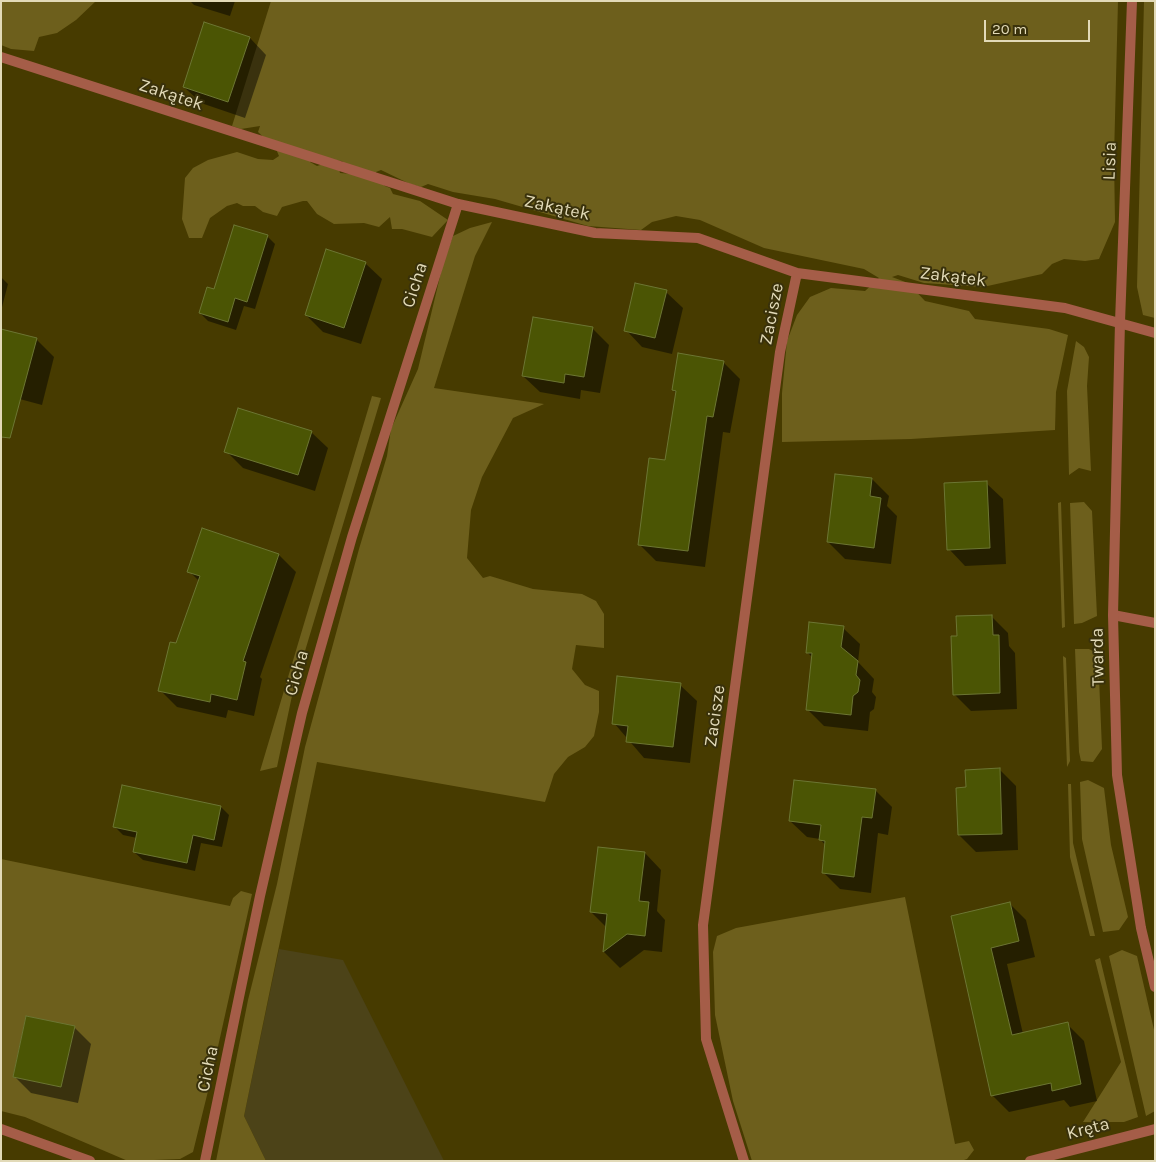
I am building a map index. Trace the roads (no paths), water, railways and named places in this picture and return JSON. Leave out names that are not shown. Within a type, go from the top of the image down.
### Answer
[{"type":"street","name":"Lisia","points":[[1120,322],[1132,1]]},
{"type":"street","name":"Zakątek","points":[[1,57],[458,204],[595,233],[698,238],[797,273],[1065,308],[1155,333]]},
{"type":"street","name":"Cicha","points":[[205,1161],[260,896],[302,713],[352,537],[458,204]]},
{"type":"street","name":"Zacisze","points":[[744,1161],[706,1039],[703,925],[780,352],[797,273]]},
{"type":"street","name":"Twarda","points":[[1120,322],[1113,615],[1117,775],[1142,928],[1155,987]]},
{"type":"street","points":[[1113,615],[1155,622]]},
{"type":"street","points":[[1,1129],[90,1161]]},
{"type":"street","name":"Kręta","points":[[1030,1161],[1155,1129]]}]
